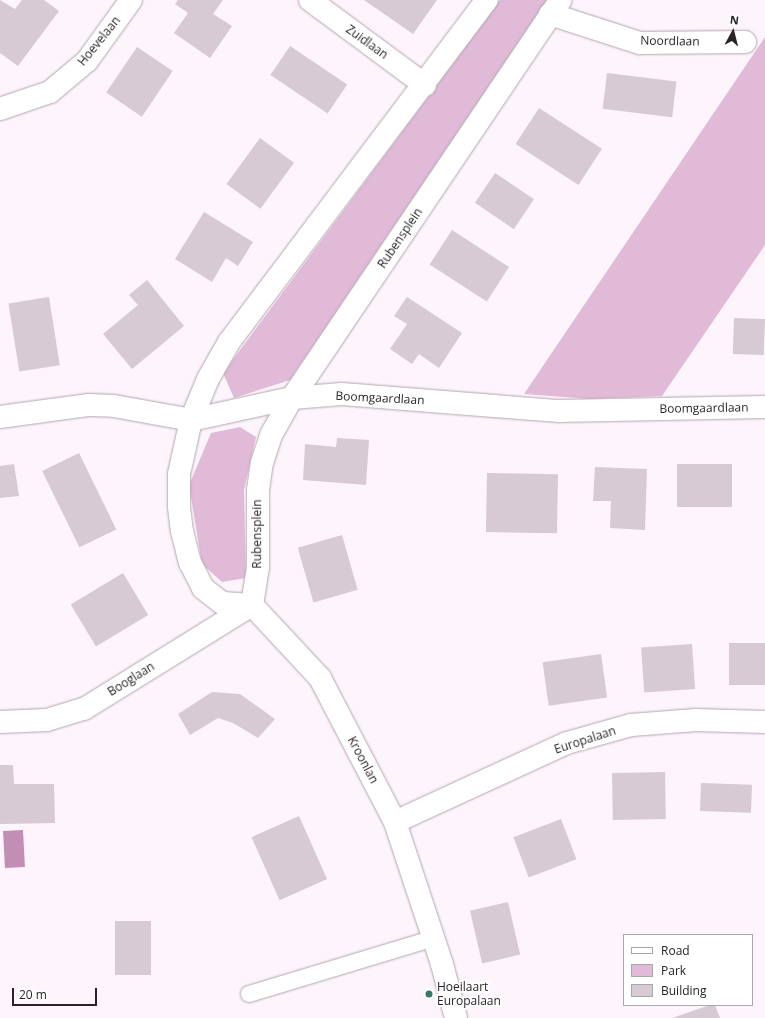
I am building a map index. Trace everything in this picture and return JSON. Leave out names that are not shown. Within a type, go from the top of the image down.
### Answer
[{"type":"street","name":"Hoevelaan","points":[[0,109],[50,92],[87,61],[131,0]]},
{"type":"street","name":"Zuidlaan","points":[[310,0],[424,85]]},
{"type":"street","points":[[252,605],[222,603],[203,588],[190,563],[182,532],[178,506],[179,474],[190,420],[208,379],[229,342],[488,0]]},
{"type":"street","name":"Noordlaan","points":[[555,7],[640,43],[745,42]]},
{"type":"street","name":"Rubensplein","points":[[252,605],[258,566],[258,490],[262,463],[271,435],[292,398],[555,7]]},
{"type":"street","name":"Boomgaardlaan","points":[[0,417],[96,405],[114,406],[190,420],[292,398],[342,394],[559,411],[765,407]]},
{"type":"street","name":"Booglaan","points":[[0,722],[47,720],[84,709],[252,605]]},
{"type":"street","name":"Kroonlan","points":[[252,605],[320,678],[395,822],[434,938],[456,1018]]},
{"type":"street","name":"Europalaan","points":[[395,822],[567,743],[632,725],[696,720],[765,722]]},
{"type":"lane","points":[[249,994],[434,938]]},
{"type":"green space","points":[[500,0],[547,0],[290,380],[234,398],[223,373]]},
{"type":"green space","points":[[765,37],[765,245],[662,396],[591,399],[524,394]]},
{"type":"green space","points":[[240,427],[256,437],[244,490],[246,578],[222,582],[202,564],[189,485],[211,433]]},
{"type":"shaded area","points":[[23,830],[25,867],[5,868],[3,831]]},
{"type":"building","points":[[0,0],[15,9],[22,0],[44,0],[59,11],[18,66],[0,53]]},
{"type":"building","points":[[178,0],[223,0],[213,14],[232,26],[210,58],[174,33],[188,13],[175,4]]},
{"type":"building","points":[[364,0],[437,0],[413,34]]},
{"type":"building","points":[[290,46],[347,85],[328,114],[270,75]]},
{"type":"building","points":[[137,47],[173,71],[142,117],[106,93]]},
{"type":"building","points":[[607,73],[676,82],[672,117],[603,109]]},
{"type":"building","points":[[539,108],[602,149],[578,185],[516,144]]},
{"type":"building","points":[[260,138],[294,163],[260,209],[226,184]]},
{"type":"building","points":[[495,173],[534,199],[514,229],[475,203]]},
{"type":"building","points":[[204,212],[253,242],[238,266],[226,258],[212,282],[175,259]]},
{"type":"building","points":[[452,230],[509,267],[487,301],[430,264]]},
{"type":"building","points":[[147,280],[184,326],[132,369],[103,334],[138,305],[129,295]]},
{"type":"building","points":[[49,297],[60,365],[19,372],[9,303]]},
{"type":"building","points":[[407,297],[462,333],[439,368],[419,354],[412,364],[390,349],[407,324],[394,316]]},
{"type":"building","points":[[734,318],[765,319],[764,355],[733,354]]},
{"type":"building","points":[[337,438],[369,440],[366,485],[303,480],[305,444],[336,447]]},
{"type":"building","points":[[79,453],[116,529],[79,547],[42,471]]},
{"type":"building","points":[[14,464],[19,496],[0,498],[0,466]]},
{"type":"building","points":[[677,464],[732,464],[732,507],[677,507]]},
{"type":"building","points":[[595,467],[647,469],[645,530],[610,528],[611,501],[593,501]]},
{"type":"building","points":[[487,473],[558,474],[557,533],[486,532]]},
{"type":"building","points":[[342,535],[358,590],[313,602],[298,548]]},
{"type":"building","points":[[123,573],[148,615],[96,646],[71,604]]},
{"type":"building","points":[[729,643],[765,643],[765,685],[729,685]]},
{"type":"building","points":[[692,644],[695,689],[644,692],[641,648]]},
{"type":"building","points":[[601,654],[607,698],[549,706],[543,662]]},
{"type":"building","points":[[212,692],[240,694],[275,719],[258,738],[233,723],[218,718],[190,735],[178,714]]},
{"type":"building","points":[[0,765],[13,765],[14,784],[54,784],[55,823],[0,824]]},
{"type":"building","points":[[665,772],[666,819],[613,820],[612,773]]},
{"type":"building","points":[[701,783],[752,785],[751,813],[700,811]]},
{"type":"building","points":[[299,816],[327,879],[280,900],[251,837]]},
{"type":"building","points":[[561,819],[576,859],[529,877],[513,837]]},
{"type":"building","points":[[508,902],[520,955],[482,963],[470,911]]},
{"type":"building","points":[[115,921],[151,921],[151,975],[115,975]]},
{"type":"building","points":[[707,1006],[715,1006],[720,1018],[672,1018]]},
{"type":"place","name":"Hoeilaart Europalaan","points":[[429,994]]}]
